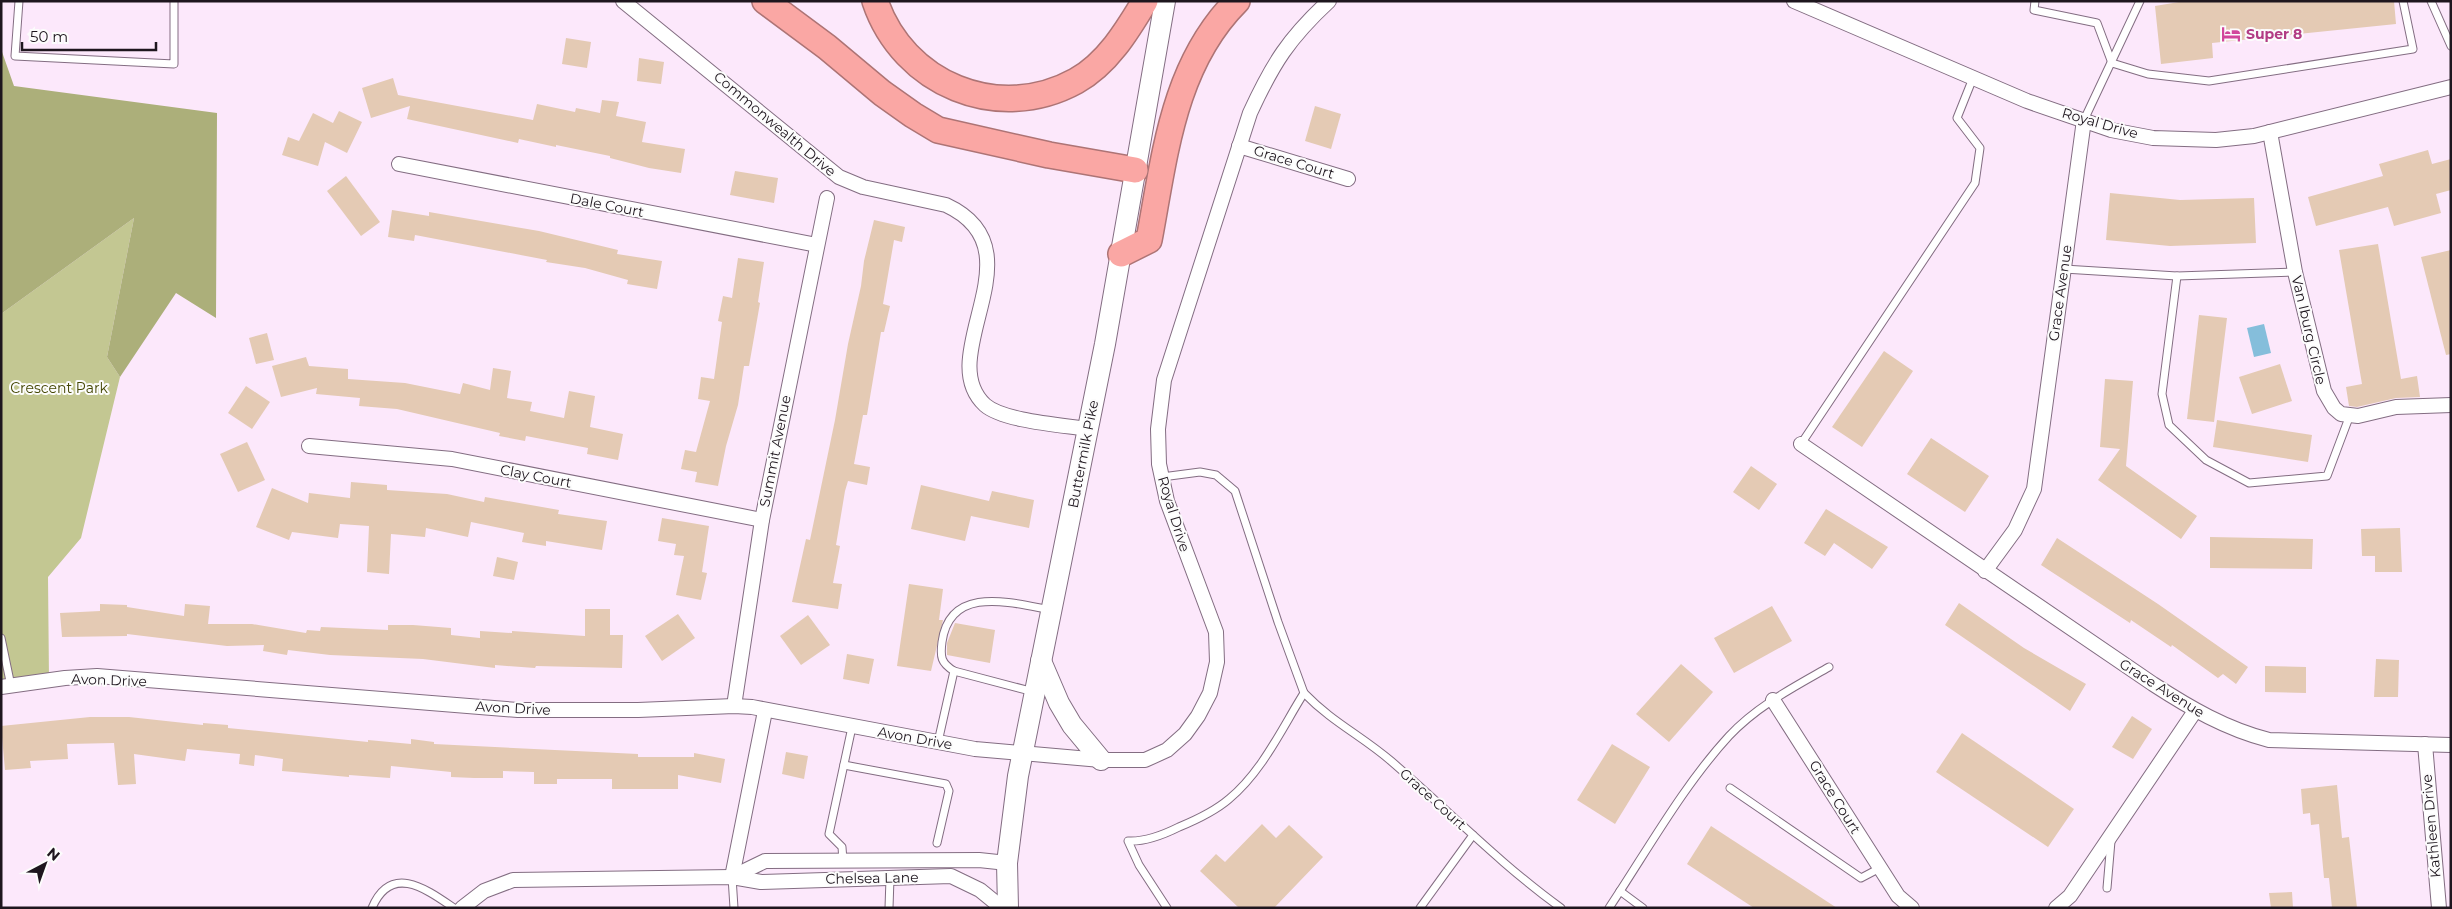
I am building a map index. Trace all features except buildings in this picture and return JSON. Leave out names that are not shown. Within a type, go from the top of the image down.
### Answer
[{"type":"highway","points":[[765,1],[827,47],[890,98],[938,130],[1049,155],[1135,170]]},
{"type":"highway","points":[[875,1],[880,17],[895,41],[904,52],[935,78],[954,88],[979,96],[1025,98],[1076,81],[1094,68],[1111,51],[1145,1]]},
{"type":"highway","points":[[1121,254],[1149,240],[1174,112],[1183,83],[1193,61],[1212,30],[1237,1]]},
{"type":"main road","name":"Buttermilk Pike","points":[[1046,695],[1041,661],[1121,254],[1165,1]]},
{"type":"main road","points":[[1008,908],[1007,863],[1022,754],[1046,695],[1101,760]]},
{"type":"street","name":"Commonwealth Drive","points":[[624,1],[831,172],[863,186],[946,205],[956,210],[974,225],[980,233],[986,251],[986,283],[968,364],[971,388],[986,405],[1004,416],[1088,429]]},
{"type":"street","name":"Royal Drive","points":[[1022,754],[1101,760],[1145,760],[1166,750],[1185,734],[1198,716],[1210,693],[1215,670],[1216,632],[1176,527],[1162,477],[1158,429],[1164,380],[1254,104],[1284,49],[1301,27],[1329,1]]},
{"type":"street","name":"Royal Drive","points":[[1794,1],[2027,101],[2111,130],[2153,138],[2216,140],[2270,132],[2451,87]]},
{"type":"street","name":"Grace Avenue","points":[[1985,571],[2015,530],[2034,489],[2084,120]]},
{"type":"street","name":"Van Iburg Circle","points":[[2270,132],[2295,272],[2324,391],[2334,408],[2341,414],[2350,415]]},
{"type":"street","name":"Grace Court","points":[[1239,146],[1348,179]]},
{"type":"street","name":"Dale Court","points":[[399,164],[816,245]]},
{"type":"street","name":"Summit Avenue","points":[[734,706],[762,520],[826,198]]},
{"type":"street","points":[[2350,415],[2358,416],[2396,407],[2451,405]]},
{"type":"street","name":"Grace Avenue","points":[[1801,444],[1985,571],[2195,712],[2240,733],[2269,740],[2451,745]]},
{"type":"street","name":"Clay Court","points":[[309,446],[452,459],[762,520]]},
{"type":"street","name":"Avon Drive","points":[[6,686],[65,678],[97,676],[518,710],[638,710],[734,706],[938,742],[1022,754]]},
{"type":"street","name":"Grace Court","points":[[1773,700],[1898,896],[1912,908]]},
{"type":"street","points":[[732,877],[765,711]]},
{"type":"street","points":[[2056,908],[2070,896],[2195,712]]},
{"type":"street","name":"Kathleen Drive","points":[[2424,744],[2439,908]]},
{"type":"street","name":"Chelsea Lane","points":[[732,877],[765,861],[979,860],[1007,863]]},
{"type":"street","name":"Chelsea Lane","points":[[462,908],[484,891],[513,880],[732,877],[761,882],[950,876],[980,890],[1002,908]]},
{"type":"lane","points":[[19,1],[16,56],[174,64],[174,1]]},
{"type":"lane","points":[[2034,1],[2034,10],[2097,23],[2112,63]]},
{"type":"lane","points":[[2084,120],[2140,1]]},
{"type":"lane","points":[[2112,63],[2148,74],[2209,81],[2413,49],[2403,1]]},
{"type":"lane","points":[[2431,1],[2451,46]]},
{"type":"lane","points":[[1801,444],[1975,183],[1980,148],[1957,118],[1973,78]]},
{"type":"lane","points":[[2064,269],[2177,276],[2295,272]]},
{"type":"lane","points":[[2177,276],[2162,394],[2169,425],[2206,460],[2249,483],[2327,476],[2350,415]]},
{"type":"lane","points":[[1162,477],[1200,472],[1216,475],[1235,491],[1278,622],[1304,693],[1257,768],[1229,799],[1194,820],[1170,831],[1141,841],[1128,840],[1139,865],[1167,908]]},
{"type":"lane","points":[[1046,695],[954,670],[945,665],[940,657],[944,631],[949,620],[965,607],[987,601],[1051,610]]},
{"type":"lane","points":[[1,638],[6,686]]},
{"type":"lane","points":[[1609,908],[1701,769],[1730,735],[1773,700],[1829,667]]},
{"type":"lane","points":[[938,742],[954,670]]},
{"type":"lane","name":"Grace Court","points":[[1304,693],[1324,713],[1381,752],[1531,886],[1561,908]]},
{"type":"lane","points":[[843,861],[842,847],[829,834],[852,727]]},
{"type":"lane","points":[[844,764],[946,784],[949,791],[936,843]]},
{"type":"lane","points":[[1730,788],[1862,878],[1880,868]]},
{"type":"lane","points":[[1420,908],[1473,835]]},
{"type":"lane","points":[[2107,888],[2111,838]]},
{"type":"lane","points":[[732,877],[734,908]]},
{"type":"lane","points":[[889,908],[890,878]]},
{"type":"lane","points":[[372,908],[377,896],[388,885],[403,882],[425,890],[454,908]]},
{"type":"lane","points":[[1620,892],[1643,908]]},
{"type":"green space","points":[[1,49],[14,86],[217,113],[216,318],[176,293],[120,377],[107,357],[134,218],[1,314]]},
{"type":"green space","name":"Crescent Park","points":[[134,218],[107,357],[120,377],[81,538],[48,577],[49,680],[1,687],[1,314]]},
{"type":"water","points":[[2264,324],[2271,353],[2254,357],[2247,328]]},
{"type":"place","name":"Super 8","points":[[2231,34]]}]
